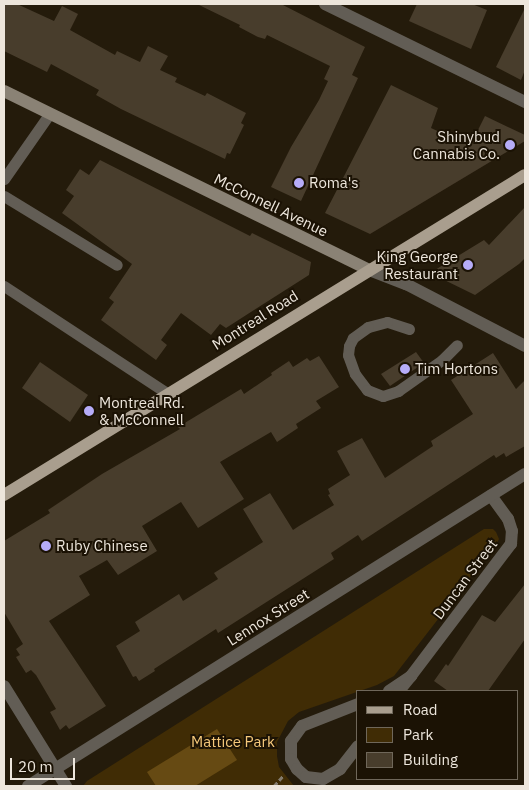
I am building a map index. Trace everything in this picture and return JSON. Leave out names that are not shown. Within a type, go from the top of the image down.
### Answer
[{"type":"main road","name":"McConnell Avenue","points":[[4,91],[369,270]]},
{"type":"main road","name":"Montreal Road","points":[[4,495],[167,393],[525,175]]},
{"type":"street","points":[[325,4],[525,102]]},
{"type":"street","name":"McConnell Avenue","points":[[369,270],[406,284],[525,346]]},
{"type":"street","name":"Lennox Street","points":[[28,786],[525,474]]},
{"type":"street","name":"Duncan Street","points":[[400,690],[511,544],[512,531],[508,519],[491,496]]},
{"type":"street","name":"Duncan Street","points":[[390,690],[411,676]]},
{"type":"street","points":[[4,686],[66,786]]},
{"type":"street","points":[[356,705],[302,726],[291,742],[291,759],[297,769],[306,776],[323,779],[340,769],[356,749]]},
{"type":"lane","points":[[4,180],[50,114]]},
{"type":"lane","points":[[4,196],[117,265]]},
{"type":"lane","points":[[4,286],[167,393]]},
{"type":"lane","points":[[409,329],[387,322],[368,327],[353,338],[349,346],[348,355],[355,374],[367,390],[383,396],[398,391],[442,360],[457,345]]},
{"type":"path","points":[[274,786],[284,775]]},
{"type":"green space","name":"Mattice Park","points":[[484,529],[493,529],[496,532],[499,539],[497,543],[394,676],[377,685],[363,690],[356,690],[356,692],[299,712],[288,721],[277,742],[277,756],[279,767],[294,786],[83,786],[87,781]]},
{"type":"shaded area","points":[[217,729],[237,760],[195,786],[156,786],[147,772]]},
{"type":"building","points":[[4,4],[17,4],[54,21],[62,6],[78,14],[70,30],[115,55],[117,51],[140,62],[148,46],[168,56],[160,70],[177,78],[175,82],[205,96],[207,93],[246,113],[241,123],[244,125],[230,154],[227,153],[225,159],[121,109],[96,95],[99,90],[51,64],[47,72],[4,51]]},
{"type":"building","points":[[197,4],[281,4],[365,47],[352,75],[358,78],[301,201],[271,187],[291,147],[319,100],[328,81],[324,79],[330,66],[267,35],[265,39],[258,37],[239,27],[240,25]]},
{"type":"building","points":[[417,4],[472,4],[487,10],[471,49],[409,21]]},
{"type":"building","points":[[525,8],[525,70],[521,80],[496,67]]},
{"type":"building","points":[[391,85],[438,108],[431,128],[470,146],[485,116],[525,135],[525,141],[370,234],[325,213]]},
{"type":"building","points":[[100,160],[250,236],[252,233],[311,262],[309,275],[226,328],[220,324],[211,335],[181,313],[161,340],[167,345],[156,360],[101,320],[114,302],[109,298],[132,264],[62,213],[74,196],[66,190],[80,169],[89,175]]},
{"type":"building","points":[[525,207],[525,258],[475,295],[430,273],[484,240],[489,245]]},
{"type":"building","name":"Tim Hortons","points":[[416,352],[424,363],[390,386],[381,374]]},
{"type":"building","points":[[493,353],[516,389],[525,380],[525,446],[506,457],[504,453],[496,458],[494,455],[362,541],[358,535],[331,553],[334,559],[218,633],[216,629],[154,669],[155,671],[139,681],[136,676],[133,677],[116,646],[140,631],[135,622],[179,594],[183,601],[218,579],[214,573],[263,542],[243,509],[270,493],[293,530],[334,505],[328,495],[330,494],[328,489],[350,475],[337,451],[362,438],[385,478],[433,446],[431,441],[473,414],[451,380]]},
{"type":"building","points":[[319,356],[339,387],[316,401],[321,408],[296,424],[298,428],[277,442],[271,432],[220,462],[244,499],[198,528],[181,502],[142,526],[157,551],[118,575],[107,560],[79,576],[90,595],[49,621],[106,706],[69,729],[66,725],[60,730],[50,712],[56,709],[36,675],[31,670],[26,673],[16,657],[20,655],[16,649],[23,644],[4,612],[4,541],[50,513],[48,510],[102,474],[180,429],[178,427],[241,389],[244,394],[289,361],[293,367],[307,358],[310,361]]},
{"type":"building","points":[[40,362],[88,395],[70,422],[22,388]]},
{"type":"building","points":[[525,584],[525,639],[489,690],[447,690],[434,681],[446,664],[448,666],[482,615],[495,622]]},
{"type":"place","name":"Shinybud Cannabis Co.","points":[[510,145]]},
{"type":"place","name":"Roma's","points":[[299,183]]},
{"type":"place","name":"King George Restaurant","points":[[468,265]]},
{"type":"place","name":"Tim Hortons","points":[[405,369]]},
{"type":"place","name":"Montreal Rd. & McConnell","points":[[89,411]]},
{"type":"place","name":"Ruby Chinese","points":[[46,546]]}]
